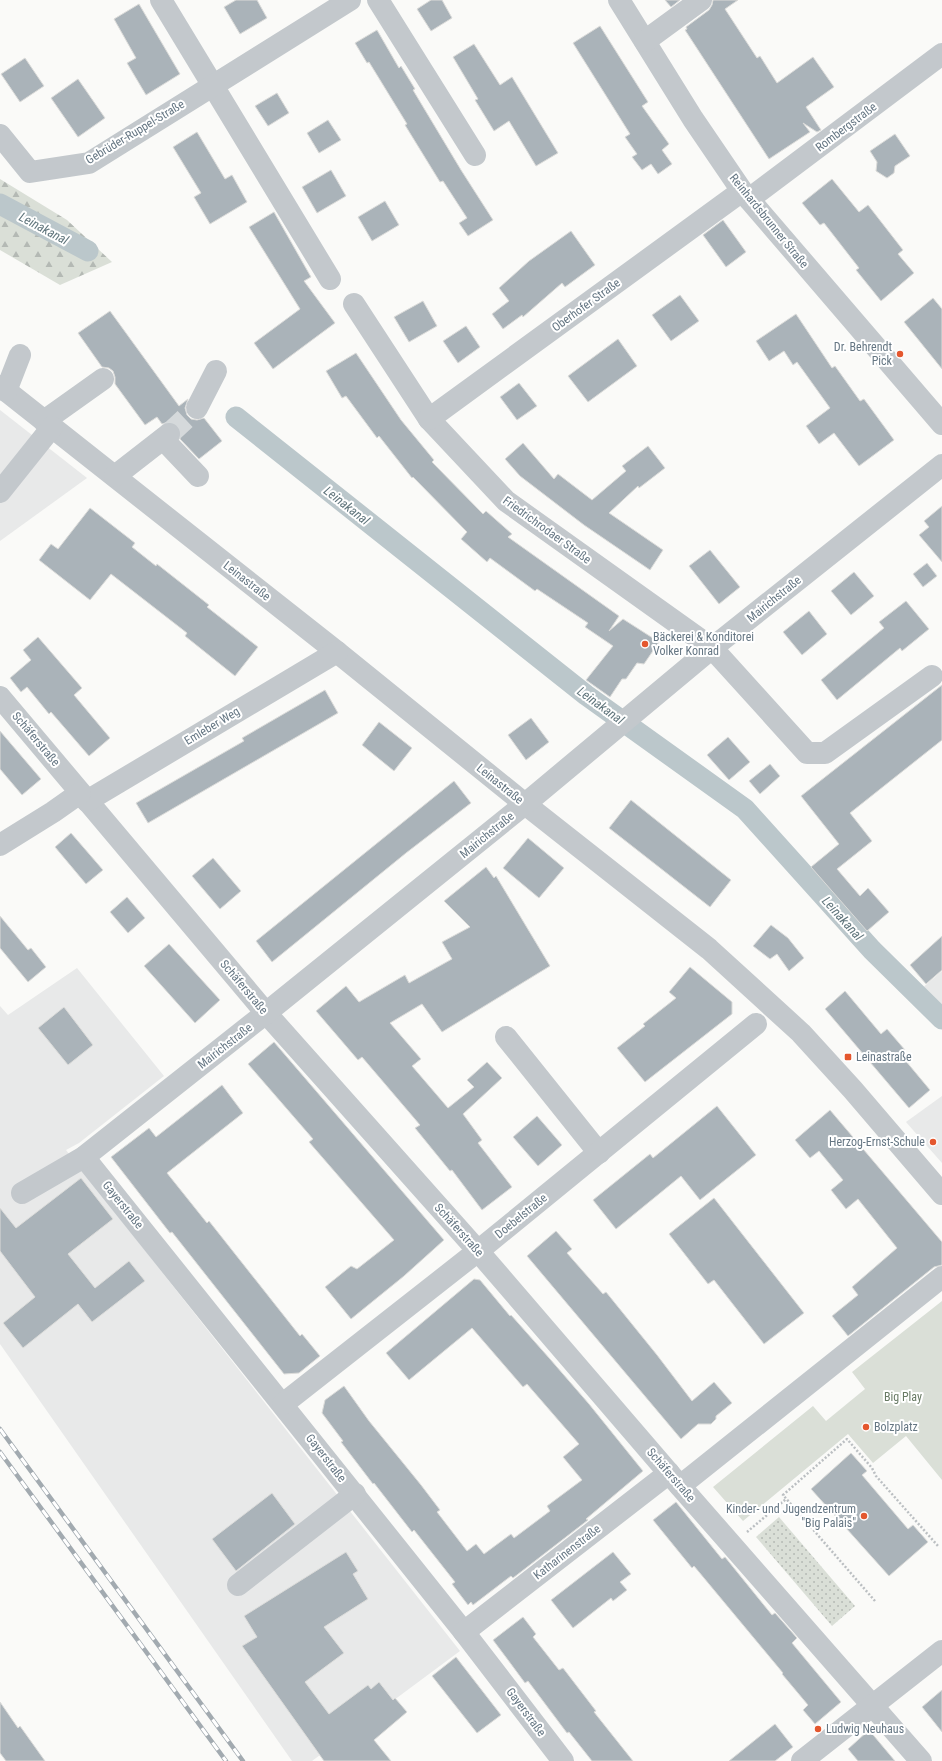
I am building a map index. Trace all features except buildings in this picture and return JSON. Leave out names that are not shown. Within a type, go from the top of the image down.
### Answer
[{"type":"street","points":[[161,0],[330,279]]},
{"type":"street","name":"Gebrüder-Ruppel-Straße","points":[[0,135],[30,172],[89,163],[350,0]]},
{"type":"street","points":[[378,0],[475,154]]},
{"type":"street","name":"Reinhardsbrunner Straße","points":[[619,0],[693,119],[746,195],[942,424]]},
{"type":"street","points":[[645,41],[701,0]]},
{"type":"street","name":"Rombergstraße","points":[[746,195],[942,54]]},
{"type":"street","name":"Oberhofer Straße","points":[[430,418],[746,195]]},
{"type":"street","name":"Friedrichrodaer Straße","points":[[354,304],[430,418],[506,501],[712,648],[807,753],[825,753],[932,676]]},
{"type":"street","points":[[3,388],[20,355]]},
{"type":"street","points":[[197,408],[216,371]]},
{"type":"street","points":[[0,492],[48,424],[103,379]]},
{"type":"street","name":"Leinastraße","points":[[3,388],[709,949],[801,1033],[942,1194]]},
{"type":"street","points":[[114,476],[166,436],[198,476]]},
{"type":"street","name":"Mairichstraße","points":[[22,1193],[84,1157],[266,1013],[525,804],[712,648],[942,465]]},
{"type":"street","name":"Emleber Weg","points":[[0,845],[53,812],[84,797],[337,652]]},
{"type":"street","name":"Schäferstraße","points":[[0,697],[266,1013],[478,1250],[732,1546],[921,1761]]},
{"type":"street","name":"Doebelstraße","points":[[283,1404],[599,1153],[756,1024]]},
{"type":"street","points":[[506,1037],[599,1153]]},
{"type":"street","name":"Gayerstraße","points":[[84,1157],[355,1494],[563,1761]]},
{"type":"street","name":"Katharinenstraße","points":[[464,1632],[674,1479],[942,1277]]},
{"type":"street","points":[[238,1585],[355,1494]]},
{"type":"street","points":[[802,1761],[942,1651]]},
{"type":"path","points":[[874,1601],[783,1494],[847,1439],[872,1468],[885,1487],[938,1546]]},
{"type":"path","points":[[732,1546],[786,1499]]},
{"type":"shaded area","points":[[0,410],[87,478],[0,541]]},
{"type":"shaded area","points":[[77,968],[164,1076],[79,1143],[66,1150],[460,1651],[312,1761],[292,1761],[0,1344],[0,1006],[8,1015]]},
{"type":"shaded area","points":[[942,971],[942,1026],[912,997]]},
{"type":"shaded area","name":"Herzog-Ernst-Schule","points":[[942,1096],[942,1163],[906,1122]]},
{"type":"green space","points":[[0,179],[67,220],[112,262],[60,285],[0,250]]},
{"type":"green space","name":"Big Play","points":[[942,1301],[942,1480],[906,1436],[873,1463],[848,1434],[743,1521],[713,1487],[813,1406],[826,1421],[865,1389],[852,1372]]},
{"type":"green space","points":[[779,1517],[855,1606],[832,1626],[756,1537]]},
{"type":"waterway","name":"Leinakanal","points":[[0,204],[88,251]]},
{"type":"waterway","name":"Leinakanal","points":[[236,417],[586,695],[745,809],[872,950],[942,1019]]},
{"type":"tunnel","points":[[169,434],[197,408]]},
{"type":"railway","points":[[0,1429],[243,1761]]},
{"type":"railway","points":[[0,1452],[226,1761]]},
{"type":"place","name":"Dr. Behrendt Pick","points":[[900,354]]},
{"type":"place","name":"Bäckerei & Konditorei Volker Konrad","points":[[645,644]]},
{"type":"place","name":"Leinastraße","points":[[848,1057]]},
{"type":"place","name":"Herzog-Ernst-Schule","points":[[933,1142]]},
{"type":"place","name":"Bolzplatz","points":[[866,1427]]},
{"type":"place","name":"Kinder- und Jugendzentrum \"Big Palais\"","points":[[864,1516]]},
{"type":"place","name":"Ludwig Neuhaus","points":[[818,1729]]}]
